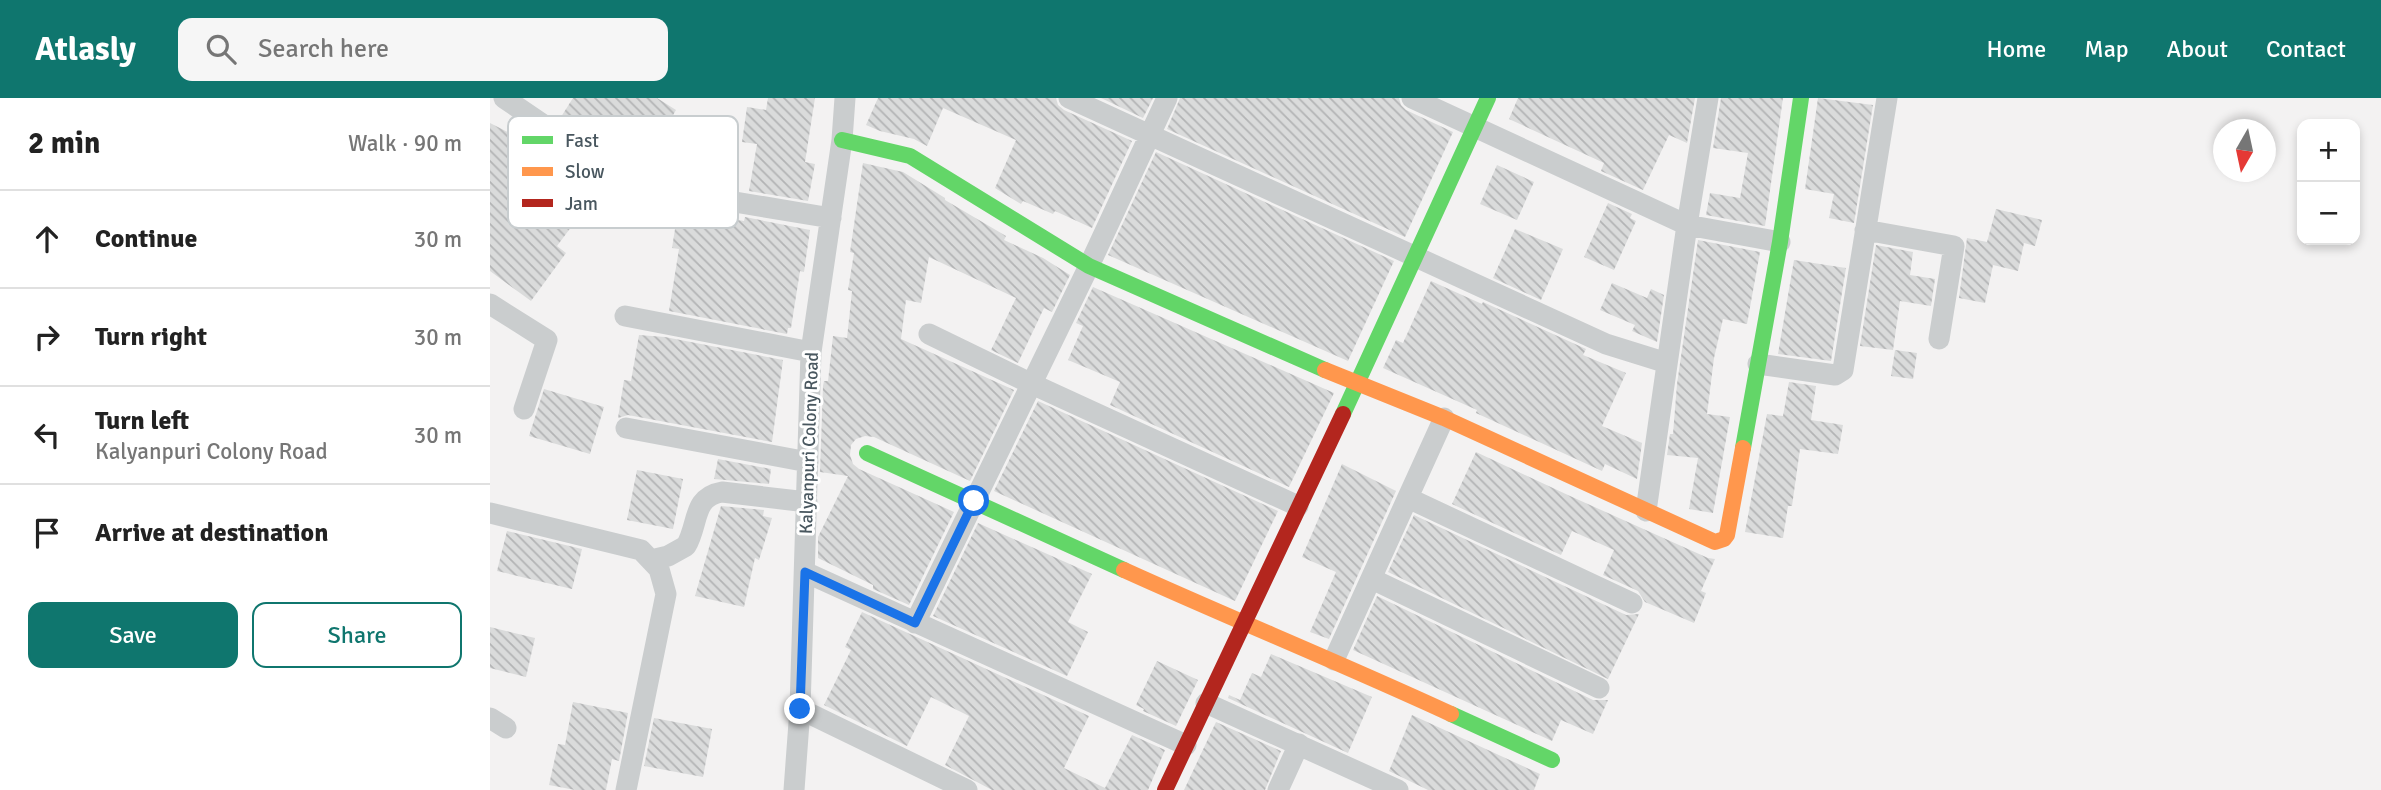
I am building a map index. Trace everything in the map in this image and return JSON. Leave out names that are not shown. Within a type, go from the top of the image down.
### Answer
[{"type":"street","points":[[504,98],[530,116]]},
{"type":"street","name":"Kalyanpuri Colony Road","points":[[794,790],[800,709],[811,352],[842,140],[845,98]]},
{"type":"street","points":[[1069,98],[1606,344],[1667,363]]},
{"type":"street","points":[[915,623],[1089,266],[1167,98]]},
{"type":"street","points":[[1412,98],[1687,225],[1780,242]]},
{"type":"street","points":[[1165,790],[1357,384],[1488,98]]},
{"type":"street","points":[[1646,511],[1708,98]]},
{"type":"street","points":[[842,140],[910,156],[1089,266],[1357,384],[1444,418],[1715,542],[1724,539],[1780,242],[1801,98]]},
{"type":"street","points":[[1758,363],[1835,374],[1843,370],[1887,98]]},
{"type":"street","points":[[738,202],[831,218]]},
{"type":"street","points":[[1866,230],[1954,246],[1939,339]]},
{"type":"street","points":[[490,304],[547,340],[524,409]]},
{"type":"street","points":[[625,316],[811,352]]},
{"type":"street","points":[[929,334],[1031,384],[1298,506]]},
{"type":"street","points":[[1334,660],[1444,418]]},
{"type":"street","points":[[626,428],[808,461]]},
{"type":"street","points":[[867,453],[1243,624],[1334,660],[1552,760]]},
{"type":"street","points":[[651,560],[668,556],[687,546],[702,500],[710,494],[722,492],[807,502]]},
{"type":"street","points":[[1408,498],[1632,603]]},
{"type":"street","points":[[490,513],[640,550],[659,569],[666,594],[626,790]]},
{"type":"street","points":[[805,572],[1186,745]]},
{"type":"street","points":[[1372,579],[1599,688]]},
{"type":"street","points":[[1206,703],[1398,790]]},
{"type":"street","points":[[800,709],[967,790]]},
{"type":"street","points":[[1278,790],[1299,744]]},
{"type":"building","points":[[573,98],[657,98],[676,110],[673,116],[562,116]]},
{"type":"building","points":[[768,98],[815,98],[805,162],[815,164],[808,201],[749,191],[757,144],[742,142],[747,107],[766,110]]},
{"type":"building","points":[[878,98],[1056,98],[1058,105],[1064,110],[1132,141],[1092,228],[1055,211],[1053,214],[1023,201],[1021,204],[995,188],[1016,140],[943,108],[927,146],[914,139],[866,125]]},
{"type":"building","points":[[1101,98],[1153,98],[1143,118]]},
{"type":"building","points":[[1180,98],[1399,98],[1406,110],[1453,132],[1405,237],[1167,129]]},
{"type":"building","points":[[1518,98],[1695,98],[1687,143],[1669,135],[1643,190],[1601,171],[1604,163],[1509,119]]},
{"type":"building","points":[[1721,98],[1783,98],[1765,226],[1706,215],[1710,193],[1740,198],[1748,153],[1713,148]]},
{"type":"building","points":[[1818,98],[1873,105],[1854,223],[1829,218],[1834,194],[1805,189]]},
{"type":"building","points":[[490,123],[508,132],[508,228],[570,228],[557,246],[566,253],[531,301],[490,271]]},
{"type":"building","points":[[1156,152],[1394,261],[1348,361],[1108,255]]},
{"type":"building","points":[[863,163],[903,172],[1006,236],[1004,240],[1043,258],[1070,275],[1052,312],[1044,308],[1018,363],[991,350],[1016,298],[929,257],[921,303],[906,300],[901,339],[1014,390],[970,481],[874,437],[856,439],[851,445],[853,464],[859,469],[954,512],[909,605],[873,589],[873,585],[818,558],[818,537],[848,476],[820,472],[823,386],[824,381],[828,381],[833,336],[847,338],[852,291],[848,290],[854,253],[850,252]]},
{"type":"building","points":[[1497,165],[1534,182],[1517,220],[1480,204]]},
{"type":"building","points":[[1608,203],[1632,214],[1630,218],[1636,221],[1614,270],[1584,257]]},
{"type":"building","points":[[1996,209],[2042,220],[2035,246],[2024,243],[2018,271],[1993,265],[1985,303],[1959,298],[1967,238],[1987,242]]},
{"type":"building","points":[[745,217],[810,230],[804,272],[800,271],[791,328],[788,328],[787,334],[669,311],[679,249],[672,248],[675,228],[738,228],[738,220],[744,221]]},
{"type":"building","points":[[1515,229],[1563,249],[1541,300],[1493,278]]},
{"type":"building","points":[[1698,240],[1760,252],[1747,324],[1723,319],[1714,358],[1707,414],[1730,417],[1713,513],[1689,509],[1698,458],[1667,455],[1670,434],[1673,434],[1677,384]]},
{"type":"building","points":[[1876,245],[1913,252],[1910,275],[1935,279],[1931,306],[1900,301],[1893,350],[1860,346]]},
{"type":"building","points":[[1794,260],[1846,268],[1831,361],[1778,354]]},
{"type":"building","points":[[1431,281],[1586,349],[1583,355],[1626,373],[1602,426],[1642,443],[1637,479],[1605,464],[1602,471],[1383,368],[1396,340],[1403,343]]},
{"type":"building","points":[[1612,283],[1647,298],[1651,289],[1664,295],[1657,342],[1632,331],[1635,325],[1600,310]]},
{"type":"building","points":[[1093,287],[1334,393],[1289,487],[1110,405],[1120,382],[1068,360],[1083,326],[1076,323]]},
{"type":"building","points":[[639,335],[665,337],[783,360],[772,442],[628,415],[618,418],[624,380],[631,381]]},
{"type":"building","points":[[1895,350],[1917,353],[1913,379],[1891,376]]},
{"type":"building","points":[[1789,382],[1816,386],[1811,420],[1843,425],[1838,454],[1800,449],[1792,506],[1788,506],[1783,538],[1745,532],[1767,414],[1783,416]]},
{"type":"building","points":[[544,389],[604,407],[590,454],[529,436]]},
{"type":"building","points":[[1038,401],[1278,511],[1235,601],[994,491]]},
{"type":"building","points":[[1476,452],[1715,559],[1701,591],[1706,593],[1694,623],[1645,602],[1638,591],[1603,575],[1614,550],[1572,531],[1561,555],[1452,504]]},
{"type":"building","points":[[718,459],[771,469],[769,484],[714,479]]},
{"type":"building","points":[[1342,464],[1396,491],[1329,639],[1310,632],[1336,572],[1302,557]]},
{"type":"building","points":[[637,470],[683,479],[673,529],[627,520]]},
{"type":"building","points":[[721,506],[764,510],[763,516],[772,518],[759,560],[755,558],[744,607],[695,596]]},
{"type":"building","points":[[1414,515],[1626,615],[1639,614],[1608,679],[1388,572]]},
{"type":"building","points":[[978,523],[1092,574],[1068,622],[1088,632],[1067,676],[933,616]]},
{"type":"building","points":[[507,531],[582,549],[572,589],[497,571]]},
{"type":"building","points":[[1377,596],[1593,700],[1608,700],[1593,734],[1561,720],[1552,741],[1353,650]]},
{"type":"building","points":[[862,612],[1089,716],[1064,768],[1105,788],[1132,735],[1165,750],[1148,790],[992,790],[945,765],[969,716],[931,697],[907,746],[824,705],[851,650],[845,647]]},
{"type":"building","points":[[490,627],[535,638],[526,677],[490,668]]},
{"type":"building","points":[[1271,654],[1372,697],[1348,753],[1228,698],[1229,695],[1240,700],[1252,673],[1261,677]]},
{"type":"building","points":[[1157,661],[1198,680],[1176,726],[1136,705]]},
{"type":"building","points":[[573,702],[628,713],[619,761],[612,759],[606,790],[575,790],[549,785],[558,744],[565,745]]},
{"type":"building","points":[[1412,715],[1540,774],[1534,790],[1428,790],[1389,771]]},
{"type":"building","points":[[654,718],[712,729],[703,777],[644,766]]},
{"type":"building","points":[[1216,722],[1281,751],[1265,790],[1184,790]]},
{"type":"traffic: fast","points":[[1343,414],[1488,98]]},
{"type":"traffic: fast","points":[[1743,448],[1780,242],[1801,98]]},
{"type":"traffic: fast","points":[[842,140],[910,156],[1089,266],[1325,370]]},
{"type":"traffic: fast","points":[[867,453],[1124,570]]},
{"type":"traffic: fast","points":[[1451,714],[1552,760]]},
{"type":"traffic: slow","points":[[1325,370],[1444,418],[1715,542],[1727,535],[1743,448]]},
{"type":"traffic: slow","points":[[1124,570],[1451,714]]},
{"type":"traffic: jam","points":[[1165,790],[1343,414]]},
{"type":"route","points":[[800,709],[805,572],[915,623],[974,501]]}]
